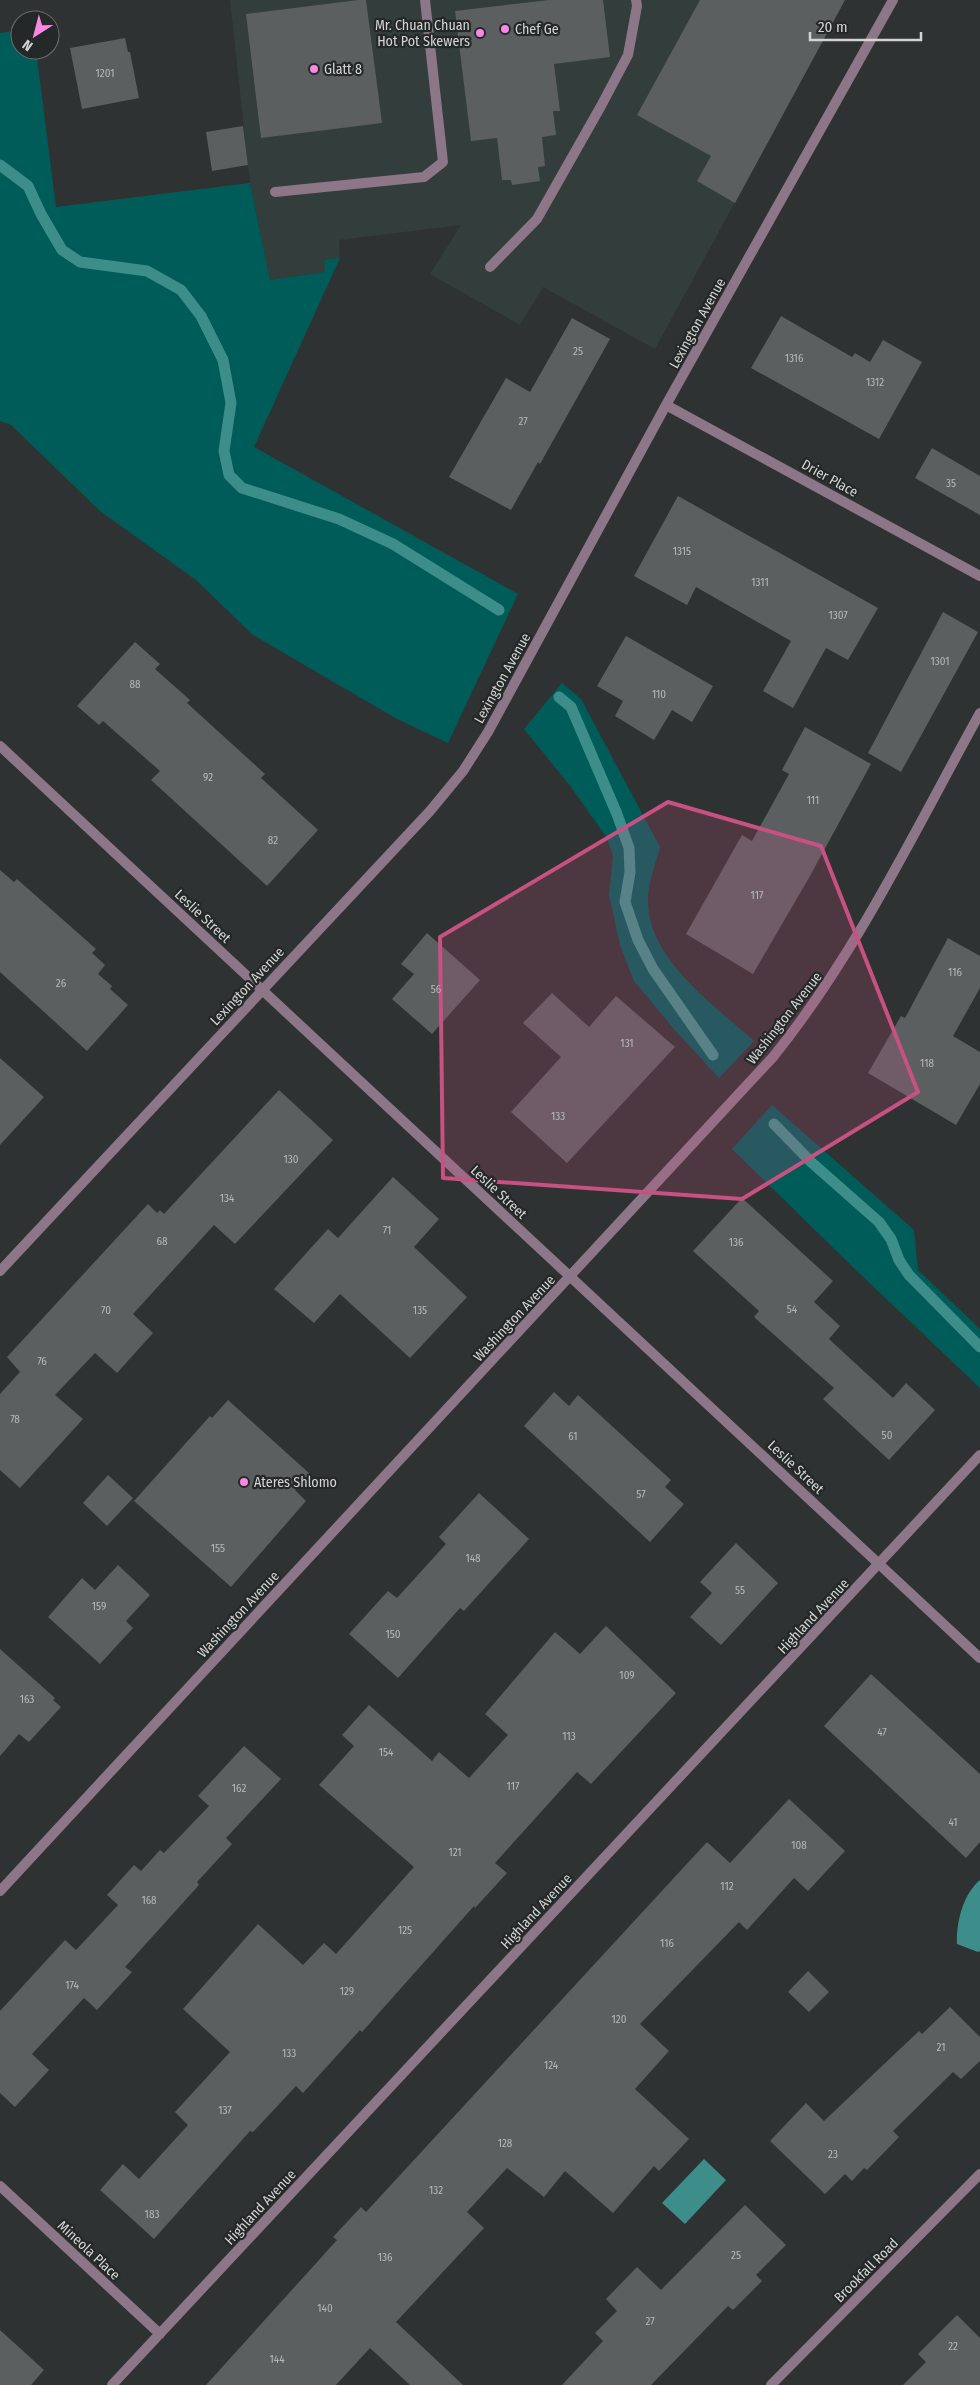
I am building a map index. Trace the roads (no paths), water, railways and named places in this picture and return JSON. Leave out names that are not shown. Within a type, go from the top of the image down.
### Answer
[{"type":"street","points":[[275,192],[424,177],[444,162],[425,0]]},
{"type":"street","points":[[490,267],[537,220],[601,106],[628,55],[637,6],[636,0]]},
{"type":"street","name":"Lexington Avenue","points":[[0,1272],[430,811],[463,771],[488,732],[666,404],[893,0]]},
{"type":"street","name":"Drier Place","points":[[666,404],[980,576]]},
{"type":"street","name":"Washington Avenue","points":[[0,1891],[731,1104],[805,1018],[844,960],[980,713]]},
{"type":"street","name":"Leslie Street","points":[[0,746],[980,1658]]},
{"type":"street","name":"Highland Avenue","points":[[112,2385],[881,1564],[980,1455]]},
{"type":"street","name":"Brookfall Road","points":[[771,2385],[980,2174]]},
{"type":"street","name":"Mineola Place","points":[[0,2186],[160,2334]]},
{"type":"waterway","points":[[0,165],[28,186],[41,214],[62,250],[80,262],[147,271],[181,290],[201,316],[223,360],[231,403],[224,451],[229,475],[242,488],[339,519],[393,544],[499,610]]},
{"type":"waterway","points":[[559,697],[571,707],[617,814],[629,848],[630,872],[625,902],[638,940],[653,969],[713,1055]]},
{"type":"waterway","points":[[774,1124],[811,1162],[879,1222],[891,1239],[899,1260],[909,1275],[980,1347]]},
{"type":"place","name":"Chef Ge","points":[[505,29]]},
{"type":"place","name":"Mr. Chuan Chuan Hot Pot Skewers","points":[[480,33]]},
{"type":"place","name":"Glatt 8","points":[[314,69]]},
{"type":"place","name":"Ateres Shlomo","points":[[244,1482]]}]
